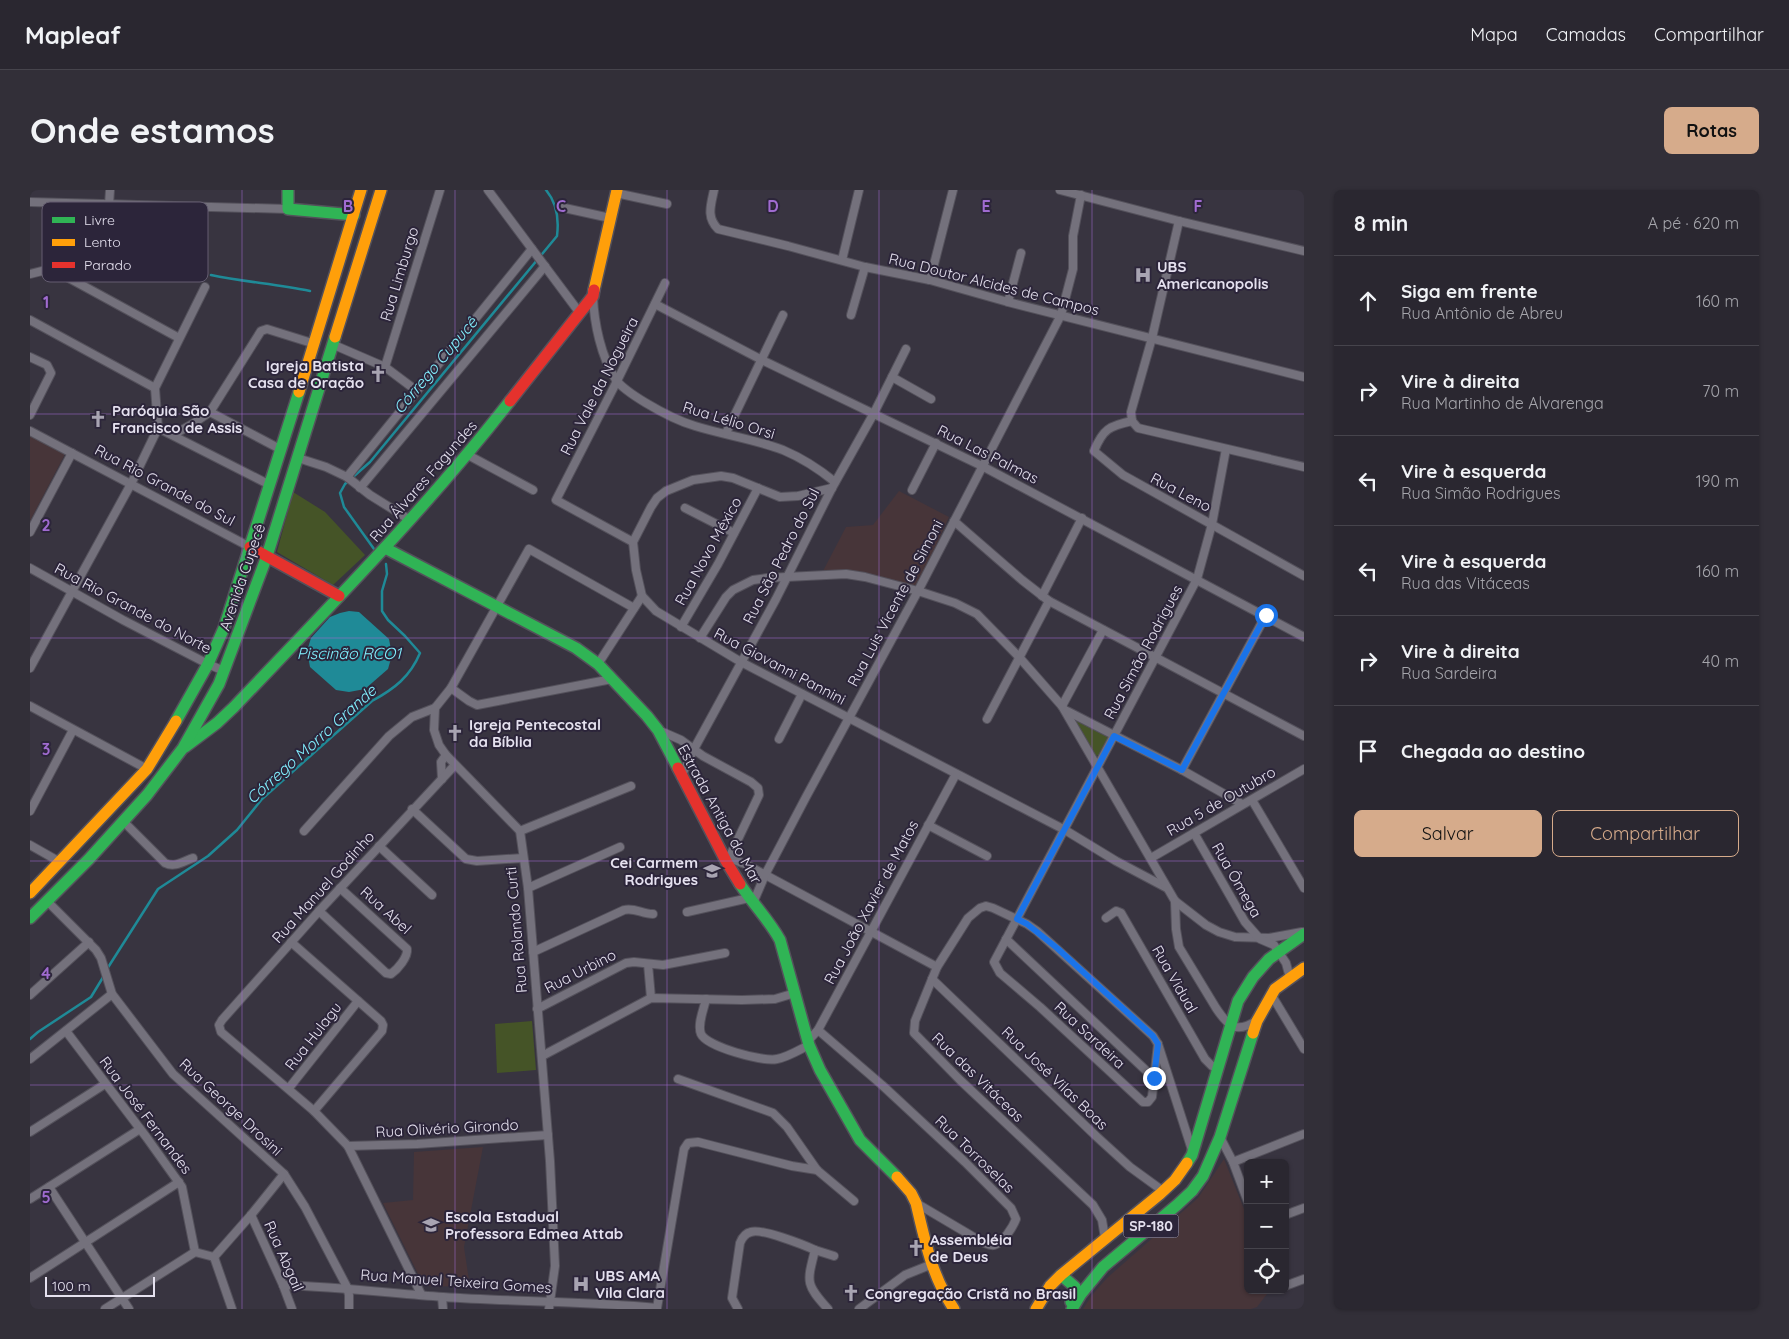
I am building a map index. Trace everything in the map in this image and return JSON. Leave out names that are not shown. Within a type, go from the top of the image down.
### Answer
[{"type":"main road","points":[[288,190],[288,210],[354,215]]},
{"type":"main road","name":"Avenida Cupecê","points":[[30,893],[147,769],[194,693],[208,664],[224,628],[315,344],[361,190]]},
{"type":"main road","name":"Avenida Cupecê","points":[[30,918],[148,795],[183,748],[224,671],[267,556],[381,190]]},
{"type":"main road","name":"Rua Álvares Fagundes","points":[[183,748],[217,723],[234,707],[385,548],[468,455],[592,296],[616,191]]},
{"type":"main road","name":"Rua Rio Grande do Sul","points":[[250,547],[338,596]]},
{"type":"main road","name":"Estrada Antiga do Mar","points":[[385,548],[576,648],[598,664],[658,730],[681,778],[751,900],[773,927],[780,940],[809,1043],[820,1070],[860,1140],[868,1150],[904,1183],[916,1203],[930,1265],[942,1291],[954,1309]]},
{"type":"main road","points":[[1036,1309],[1050,1286],[1061,1275],[1180,1176],[1192,1155],[1238,1001],[1253,977],[1278,951],[1304,933]]},
{"type":"main road","points":[[1220,1137],[1257,1021],[1271,994],[1304,968]]},
{"type":"main road","name":"SP-180","points":[[1072,1309],[1102,1267],[1192,1191],[1203,1176],[1220,1137]]},
{"type":"main road","points":[[1061,1275],[1075,1287],[1068,1309]]},
{"type":"street","name":"Rua Limburgo","points":[[385,367],[440,190]]},
{"type":"street","points":[[488,190],[579,312]]},
{"type":"street","name":"Rua Doutor Alcides de Campos","points":[[714,190],[710,211],[713,224],[718,228],[864,267],[930,280],[1008,302],[1304,377]]},
{"type":"street","points":[[842,260],[859,190]]},
{"type":"street","points":[[930,280],[953,190]]},
{"type":"street","points":[[1063,190],[1179,221],[1304,251]]},
{"type":"street","points":[[616,191],[667,204]]},
{"type":"street","name":"Rua Luis Vicente de Simoni","points":[[751,900],[918,591],[1061,315],[1073,269],[1073,236],[1081,195]]},
{"type":"street","points":[[560,206],[610,218]]},
{"type":"street","points":[[208,207],[288,210]]},
{"type":"street","points":[[1179,221],[1152,338],[1131,412],[1132,421],[1138,428],[1304,467]]},
{"type":"street","points":[[348,478],[533,250]]},
{"type":"street","points":[[1008,302],[1021,253]]},
{"type":"street","points":[[359,487],[544,264]]},
{"type":"street","points":[[851,316],[864,267]]},
{"type":"street","points":[[76,282],[179,338]]},
{"type":"street","name":"Rua Vale da Nogueira","points":[[633,542],[556,500],[618,382],[665,283]]},
{"type":"street","points":[[30,668],[131,484],[158,428],[155,388],[205,287]]},
{"type":"street","name":"Rua Lélio Orsi","points":[[592,296],[604,355],[618,382],[638,398],[694,426],[726,433],[783,450],[810,463],[834,485]]},
{"type":"street","name":"Rua Las Palmas","points":[[655,304],[762,360],[982,466],[1266,615],[1304,637]]},
{"type":"street","points":[[726,433],[783,315]]},
{"type":"street","points":[[30,320],[155,388]]},
{"type":"street","points":[[173,435],[210,412],[261,331],[272,330],[315,344]]},
{"type":"street","points":[[334,345],[385,367],[417,391]]},
{"type":"street","name":"Rua São Pedro do Sul","points":[[681,778],[694,749],[874,413],[906,348]]},
{"type":"street","points":[[30,357],[47,365],[51,373],[30,415]]},
{"type":"street","points":[[892,377],[930,399]]},
{"type":"street","points":[[210,412],[280,450]]},
{"type":"street","name":"Rua Leno","points":[[1132,421],[1106,430],[1100,436],[1094,451],[1123,475],[1163,499],[1212,524],[1304,576]]},
{"type":"street","points":[[158,428],[270,485]]},
{"type":"street","name":"Rua Rio Grande do Sul","points":[[30,431],[250,547]]},
{"type":"street","points":[[912,490],[936,443]]},
{"type":"street","name":"Rua Simão Rodrigues","points":[[994,962],[1197,579],[1212,524],[1226,449]]},
{"type":"street","points":[[30,532],[72,453]]},
{"type":"street","points":[[468,455],[533,490]]},
{"type":"street","points":[[298,458],[326,467],[348,478],[410,520]]},
{"type":"street","points":[[598,664],[642,596],[636,570],[633,542],[651,506],[666,491],[693,480],[721,476],[733,478],[773,495],[788,497],[834,485]]},
{"type":"street","name":"Rua Novo México","points":[[681,628],[758,488]]},
{"type":"street","points":[[684,508],[734,533]]},
{"type":"street","points":[[1042,596],[1082,518]]},
{"type":"street","points":[[954,521],[1049,601],[1156,658],[1303,732]]},
{"type":"street","points":[[304,832],[389,736],[412,717],[435,708],[451,688],[529,549],[634,608]]},
{"type":"street","name":"Rua Rio Grande do Norte","points":[[30,568],[224,671]]},
{"type":"street","points":[[700,638],[726,597],[733,590],[752,580],[846,574],[918,591],[955,603],[977,614],[1019,657],[1064,709],[1176,901],[1206,925],[1235,937],[1260,939],[1304,933]]},
{"type":"street","name":"Rua Giovanni Pannini","points":[[642,596],[656,611],[681,628],[741,662],[1065,830],[1116,861],[1167,888]]},
{"type":"street","points":[[987,719],[1049,601]]},
{"type":"street","points":[[1182,770],[1266,615]]},
{"type":"street","points":[[1064,709],[1103,630]]},
{"type":"street","points":[[451,688],[478,705],[612,679]]},
{"type":"street","points":[[778,739],[802,694]]},
{"type":"street","points":[[30,706],[147,769]]},
{"type":"street","points":[[435,708],[434,730],[439,745],[454,766],[520,831],[631,786]]},
{"type":"street","points":[[1064,709],[1182,770],[1242,804]]},
{"type":"street","points":[[30,811],[73,730]]},
{"type":"street","points":[[658,730],[681,740],[703,756],[751,782],[758,788],[760,795],[728,860],[745,864],[937,967]]},
{"type":"street","points":[[442,778],[441,762],[446,755]]},
{"type":"street","name":"Rua Manuel Godinho","points":[[289,1088],[222,1032],[220,1022],[412,809],[454,766]]},
{"type":"street","name":"Rua 5 de Outubro","points":[[1151,858],[1304,769]]},
{"type":"street","name":"Rua João Xavier de Matos","points":[[809,1043],[818,1030],[956,774]]},
{"type":"street","points":[[1252,800],[1303,886]]},
{"type":"street","points":[[412,809],[466,860],[523,858]]},
{"type":"street","points":[[124,822],[169,865],[176,865],[193,858]]},
{"type":"street","points":[[928,825],[987,856]]},
{"type":"street","name":"Rua Rolando Curti","points":[[520,831],[528,888],[548,1136],[555,1266],[549,1305]]},
{"type":"street","name":"Rua Ômega","points":[[1194,833],[1245,922],[1260,939]]},
{"type":"street","points":[[30,845],[60,862]]},
{"type":"street","points":[[379,846],[432,895]]},
{"type":"street","points":[[528,888],[620,847]]},
{"type":"street","name":"Rua Abel","points":[[319,911],[386,972],[391,974],[396,970],[407,954],[407,949],[340,888]]},
{"type":"street","points":[[687,912],[751,900]]},
{"type":"street","name":"Rua George Drosini","points":[[47,901],[89,942],[102,958],[112,994],[173,1074],[284,1174],[214,1257]]},
{"type":"street","points":[[1176,901],[1176,929],[1179,947],[1216,1008],[1230,1025],[1241,1028],[1257,1021]]},
{"type":"street","name":"Rua das Vitáceas","points":[[1105,1238],[1102,1220],[1093,1205],[997,1116],[915,1036],[913,1030],[915,1021],[937,967],[968,918],[980,908],[988,906],[1027,924],[1057,948],[1153,1036],[1158,1044],[1192,1155]]},
{"type":"street","points":[[533,952],[628,908],[653,914]]},
{"type":"street","name":"Rua Vidual","points":[[1106,918],[1116,911],[1121,913],[1205,1059],[1209,1064],[1218,1069]]},
{"type":"street","points":[[1006,939],[1154,1078]]},
{"type":"street","points":[[1260,939],[1272,943],[1286,963],[1290,978]]},
{"type":"street","points":[[30,996],[89,942]]},
{"type":"street","points":[[291,942],[381,1021],[384,1027],[314,1111]]},
{"type":"street","name":"Rua Urbino","points":[[537,1008],[616,968],[634,962],[663,965],[725,954]]},
{"type":"street","name":"Rua Sardeira","points":[[994,962],[1000,972],[1140,1101],[1145,1103],[1151,1099],[1158,1044]]},
{"type":"street","points":[[646,964],[649,999]]},
{"type":"street","name":"Rua José Vilas Boas","points":[[932,979],[1097,1137],[1130,1167],[1163,1191]]},
{"type":"street","points":[[30,1059],[112,994]]},
{"type":"street","points":[[542,1056],[649,999],[775,999],[795,994]]},
{"type":"street","points":[[1271,994],[1304,1049]]},
{"type":"street","points":[[706,999],[700,1028],[702,1036],[706,1040],[734,1052],[768,1060],[777,1059],[809,1043]]},
{"type":"street","name":"Rua Hulagu","points":[[289,1088],[358,1001]]},
{"type":"street","name":"Rua Torroselas","points":[[818,1030],[882,1085],[965,1162],[1011,1208],[1016,1219],[1002,1240],[994,1245],[990,1245],[916,1203]]},
{"type":"street","name":"Rua José Fernandes","points":[[66,1031],[182,1187],[195,1252]]},
{"type":"street","points":[[678,1079],[774,1113],[792,1134],[817,1170],[854,1201]]},
{"type":"street","points":[[30,1132],[105,1084]]},
{"type":"street","points":[[289,1088],[348,1146],[421,1294]]},
{"type":"street","points":[[30,1199],[140,1129]]},
{"type":"street","points":[[1233,1162],[1304,1134]]},
{"type":"street","name":"Rua Olivério Girondo","points":[[348,1146],[548,1136]]},
{"type":"street","points":[[1220,1137],[1233,1162],[1244,1191]]},
{"type":"street","points":[[658,1308],[684,1150],[688,1143],[698,1142],[792,1166],[817,1170]]},
{"type":"street","points":[[1214,1154],[1227,1151]]},
{"type":"street","points":[[284,1174],[305,1206],[347,1288],[349,1309]]},
{"type":"street","points":[[30,1278],[179,1182]]},
{"type":"street","points":[[49,1187],[129,1309]]},
{"type":"street","points":[[1289,1214],[1304,1208]]},
{"type":"street","name":"Rua Abgail","points":[[251,1215],[292,1309]]},
{"type":"street","points":[[738,1309],[732,1301],[732,1295],[740,1243],[752,1231],[834,1256]]},
{"type":"street","points":[[815,1250],[809,1282],[813,1291],[828,1309]]},
{"type":"street","points":[[104,1309],[195,1252],[214,1257],[232,1309]]},
{"type":"street","points":[[859,1309],[904,1275],[930,1265]]},
{"type":"street","points":[[1289,1285],[1304,1279]]},
{"type":"street","name":"Rua Manuel Teixeira Gomes","points":[[283,1285],[347,1288],[549,1305],[609,1303],[658,1308]]},
{"type":"street","points":[[442,1297],[443,1309]]},
{"type":"shaded area","points":[[30,436],[64,454],[64,456],[30,521]]},
{"type":"shaded area","points":[[899,491],[949,517],[919,584],[914,586],[843,570],[823,571],[846,527],[873,525]]},
{"type":"shaded area","name":"Escola Estadual Professora Edmea Attab","points":[[483,1147],[464,1247],[470,1287],[428,1286],[422,1282],[383,1203],[413,1200],[414,1152]]},
{"type":"shaded area","points":[[1224,1159],[1244,1209],[1244,1294],[1267,1294],[1257,1307],[1251,1309],[1083,1309],[1107,1278],[1198,1198]]},
{"type":"green space","points":[[293,492],[325,512],[365,555],[333,585],[277,552]]},
{"type":"green space","points":[[1078,719],[1108,736],[1109,738],[1100,755],[1094,756],[1075,721]]},
{"type":"green space","points":[[532,1021],[536,1070],[497,1073],[495,1024]]},
{"type":"water","name":"Piscinão RCO1","points":[[349,611],[359,612],[389,639],[392,655],[388,669],[365,689],[349,692],[336,690],[310,667],[307,651],[311,638],[330,617]]},
{"type":"waterway","name":"Córrego Cupucê","points":[[374,549],[344,507],[340,493],[345,484],[370,462],[557,236],[556,212],[553,200],[546,190]]},
{"type":"waterway","points":[[211,275],[310,291]]},
{"type":"waterway","name":"Córrego Morro Grande","points":[[107,969],[158,889],[208,856],[237,830],[262,799],[372,701],[400,682],[411,669],[420,653],[388,620],[382,611],[382,591],[387,574],[386,564]]},
{"type":"waterway","name":"Córrego Morro Grande","points":[[30,1039],[91,997],[105,974]]},
{"type":"traffic: fast","points":[[288,190],[288,209],[354,215]]},
{"type":"traffic: fast","points":[[30,918],[89,859],[147,795],[183,748],[219,684],[267,556],[335,337]]},
{"type":"traffic: fast","points":[[176,721],[208,664],[224,628],[299,392]]},
{"type":"traffic: fast","points":[[185,747],[217,723],[234,707],[341,595],[444,481],[510,401]]},
{"type":"traffic: fast","points":[[385,548],[576,648],[598,664],[658,730],[678,768]]},
{"type":"traffic: fast","points":[[740,884],[780,940],[809,1045],[820,1070],[860,1140],[897,1177]]},
{"type":"traffic: fast","points":[[1187,1163],[1192,1155],[1238,1001],[1253,977],[1269,959],[1304,934]]},
{"type":"traffic: fast","points":[[1072,1309],[1081,1294],[1103,1267],[1177,1205],[1192,1191],[1203,1176],[1220,1137],[1253,1033]]},
{"type":"traffic: fast","points":[[1061,1275],[1075,1287],[1071,1302]]},
{"type":"traffic: slow","points":[[299,392],[361,190]]},
{"type":"traffic: slow","points":[[335,337],[381,190]]},
{"type":"traffic: slow","points":[[594,290],[617,190]]},
{"type":"traffic: slow","points":[[30,893],[147,769],[176,721]]},
{"type":"traffic: slow","points":[[1253,1033],[1257,1021],[1275,989],[1304,968]]},
{"type":"traffic: slow","points":[[1036,1309],[1050,1286],[1061,1275],[1160,1194],[1175,1180],[1187,1163]]},
{"type":"traffic: slow","points":[[897,1177],[911,1193],[916,1203],[926,1245],[935,1271],[946,1297],[954,1309]]},
{"type":"traffic: jam","points":[[510,401],[593,296],[594,290]]},
{"type":"traffic: jam","points":[[250,547],[339,596]]},
{"type":"traffic: jam","points":[[678,768],[726,861],[740,884]]},
{"type":"place","name":"UBS Americanopolis","points":[[1143,275]]},
{"type":"place","name":"Igreja Batista Casa de Oração","points":[[378,374]]},
{"type":"place","name":"Paróquia São Francisco de Assis","points":[[98,419]]},
{"type":"place","name":"Igreja Pentecostal da Bíblia","points":[[455,733]]},
{"type":"place","name":"Cei Carmem Rodrigues","points":[[712,871]]},
{"type":"place","name":"Escola Estadual Professora Edmea Attab","points":[[431,1225]]},
{"type":"place","name":"Assembléia de Deus","points":[[916,1248]]},
{"type":"place","name":"UBS AMA Vila Clara","points":[[581,1284]]},
{"type":"place","name":"Congregação Cristã no Brasil","points":[[851,1293]]},
{"type":"route","points":[[1154,1078],[1158,1044],[1155,1038],[1057,948],[1037,931],[1017,919],[1114,736],[1182,770],[1266,615]]}]
